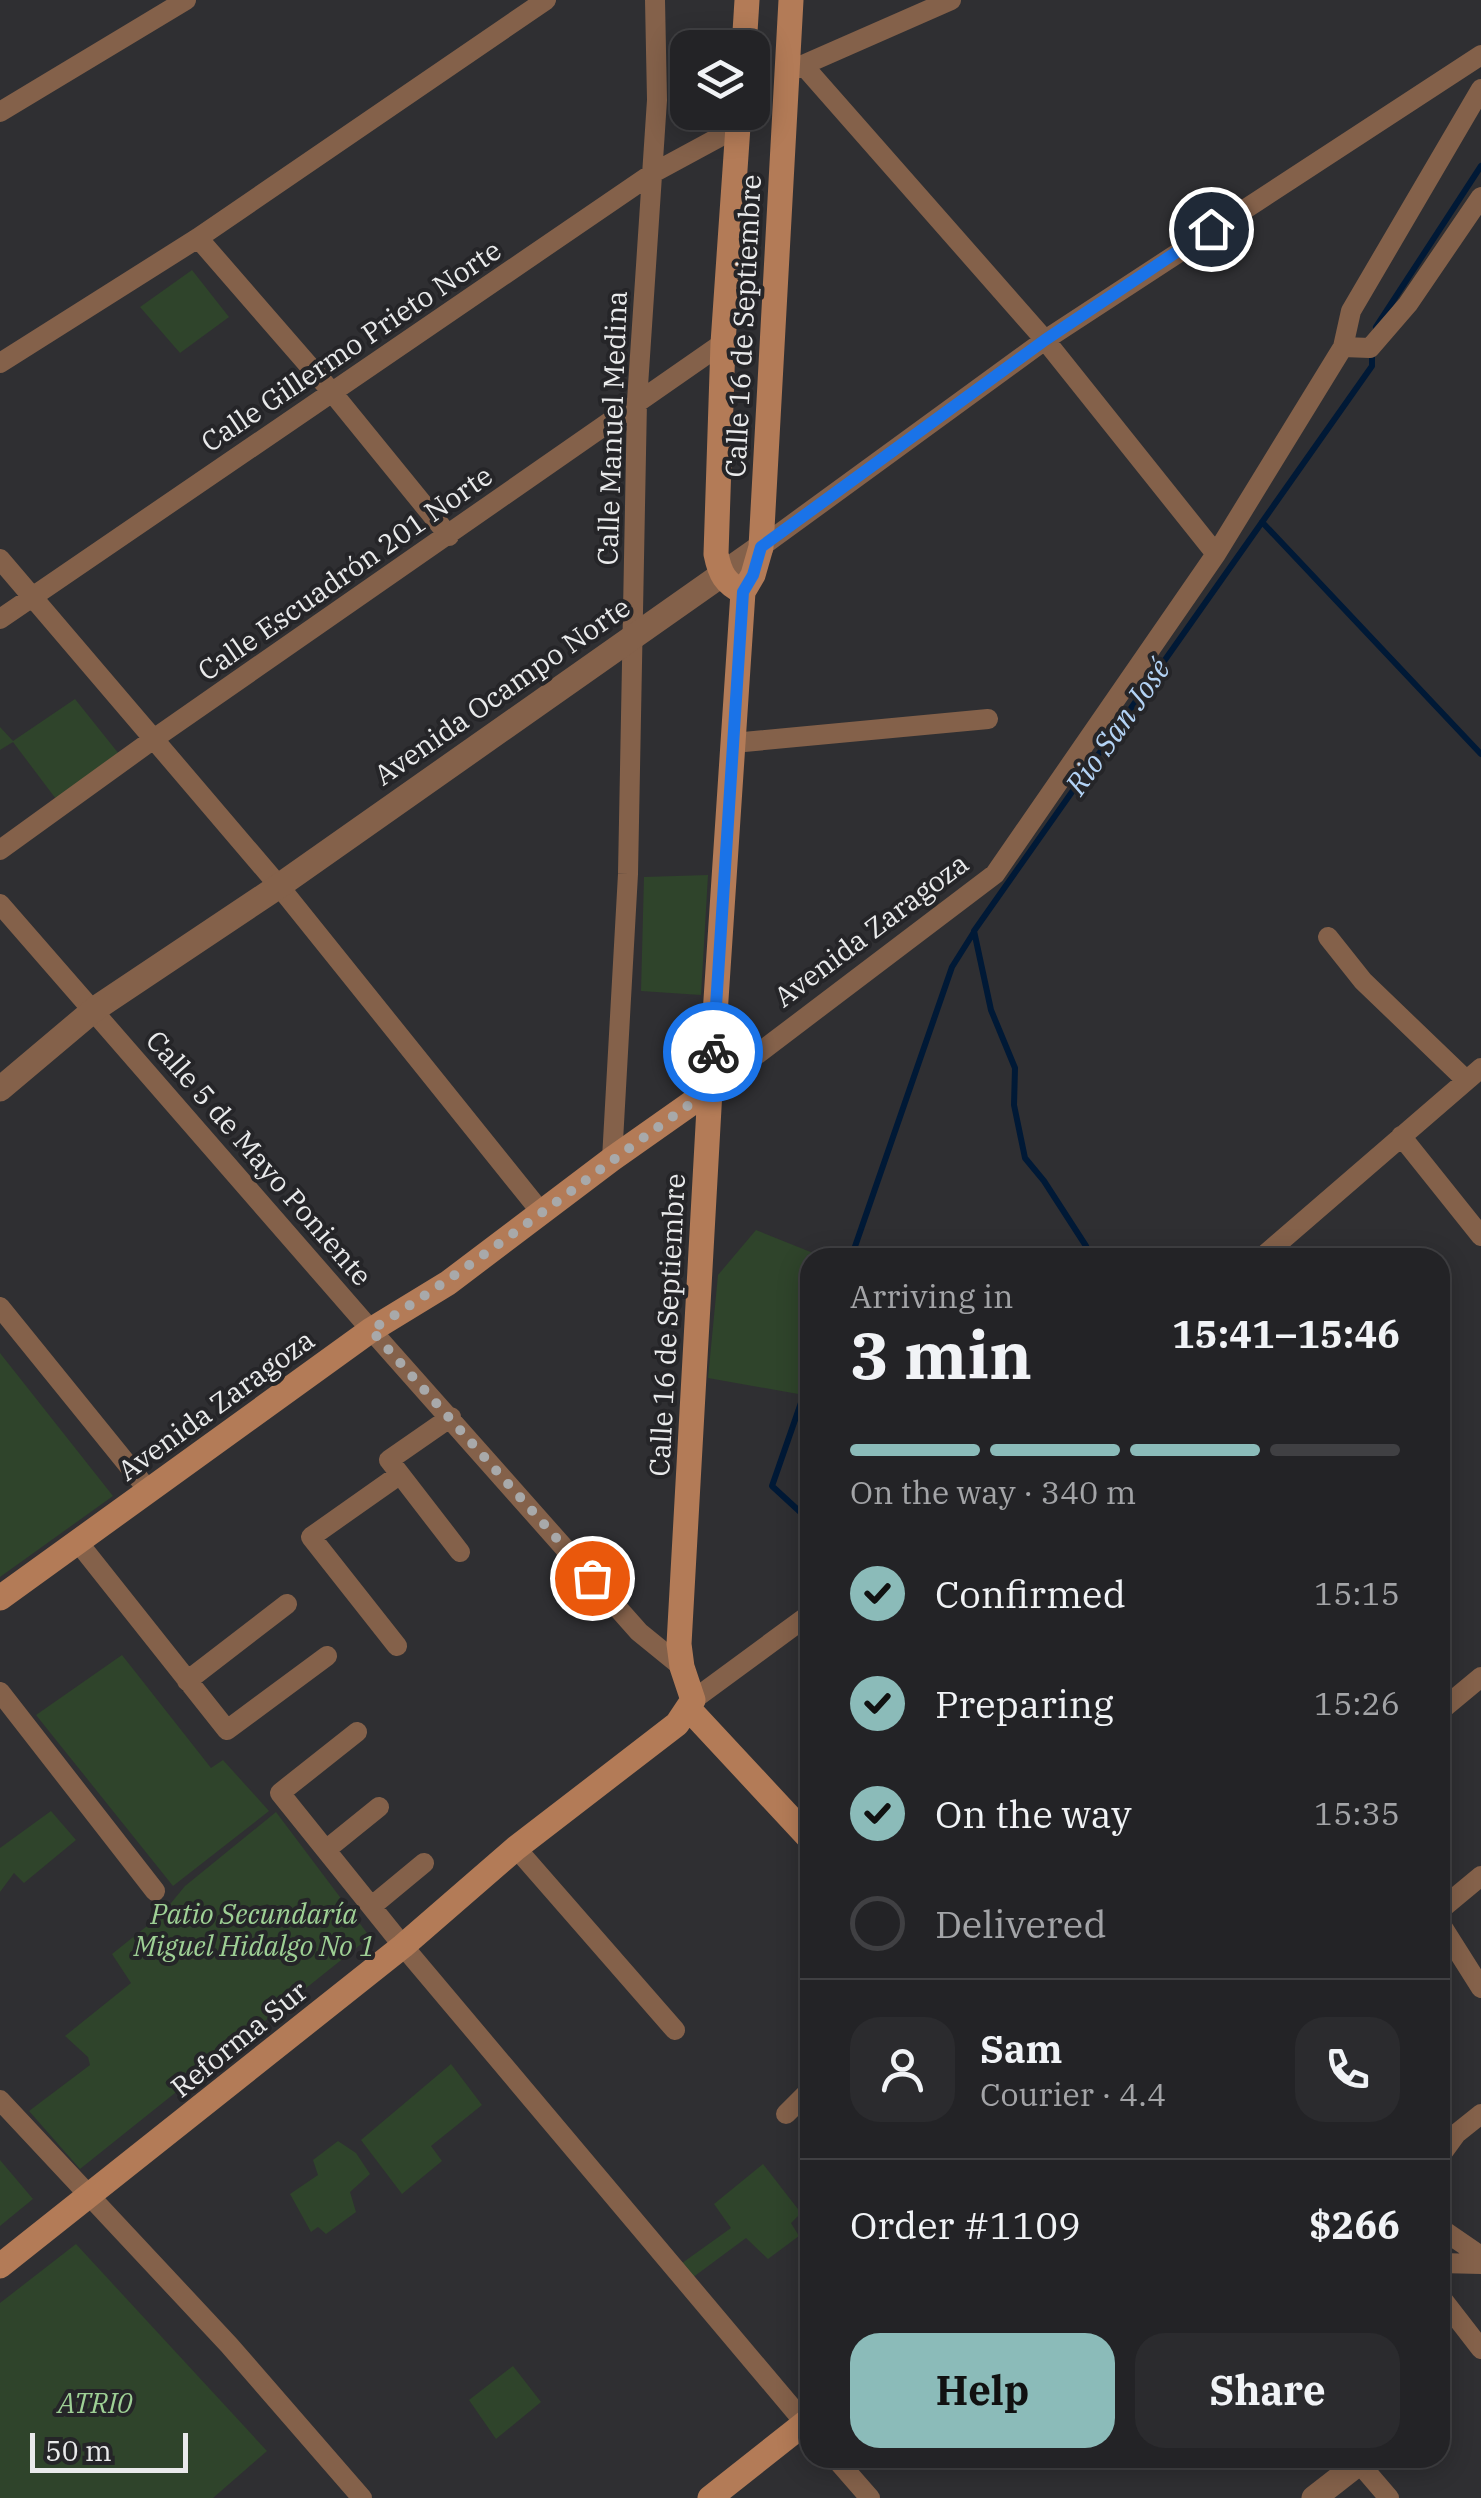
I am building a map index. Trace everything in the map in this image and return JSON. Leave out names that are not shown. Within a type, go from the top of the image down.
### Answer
[{"type":"main road","points":[[745,30],[747,0]]},
{"type":"main road","name":"Calle 16 de Septiembre","points":[[691,1705],[680,1644],[710,1090],[743,592],[761,547],[795,68],[791,0]]},
{"type":"main road","name":"Calle 16 de Septiembre","points":[[720,574],[716,554],[723,343],[738,130]]},
{"type":"main road","points":[[720,574],[730,586],[743,592]]},
{"type":"main road","name":"Avenida Zaragoza","points":[[0,1598],[371,1330],[448,1283],[710,1090]]},
{"type":"main road","points":[[691,1705],[800,1828]]},
{"type":"main road","name":"Reforma Sur","points":[[0,2266],[404,1946],[516,1848],[677,1724],[691,1705]]},
{"type":"main road","points":[[710,2498],[800,2430]]},
{"type":"street","points":[[0,112],[186,0]]},
{"type":"street","points":[[0,363],[198,238],[546,0]]},
{"type":"street","name":"Calle Manuel Medina","points":[[612,1159],[628,874],[637,401],[657,100],[654,0]]},
{"type":"street","points":[[950,0],[795,68],[1045,340],[1216,554]]},
{"type":"street","points":[[761,547],[1045,340],[1481,55]]},
{"type":"street","name":"Avenida Zaragoza","points":[[710,1090],[994,874],[1216,554],[1343,347],[1351,311],[1481,89]]},
{"type":"street","name":"Calle Gillermo Prieto Norte","points":[[0,619],[331,391],[723,130]]},
{"type":"street","points":[[1343,347],[1370,348],[1408,304],[1481,198]]},
{"type":"street","points":[[198,238],[331,391],[449,536]]},
{"type":"street","name":"Calle Escuadrón 201 Norte","points":[[0,850],[723,343]]},
{"type":"street","name":"Avenida Ocampo Norte","points":[[279,886],[761,547]]},
{"type":"street","points":[[0,559],[279,886],[541,1212]]},
{"type":"street","points":[[733,743],[988,719]]},
{"type":"street","points":[[0,1089],[95,1009],[279,886]]},
{"type":"street","name":"Calle 5 de Mayo Poniente","points":[[0,904],[640,1632],[682,1667]]},
{"type":"street","points":[[1272,1248],[1473,1074],[1363,981],[1328,938]]},
{"type":"street","points":[[1401,1136],[1481,1236]]},
{"type":"street","points":[[0,1307],[148,1491]]},
{"type":"street","points":[[451,1417],[389,1460],[460,1552]]},
{"type":"street","points":[[397,1646],[311,1537],[399,1475]]},
{"type":"street","points":[[78,1541],[227,1730],[327,1656]]},
{"type":"street","points":[[186,1681],[287,1604]]},
{"type":"street","points":[[691,1705],[800,1622]]},
{"type":"street","points":[[1450,1703],[1481,1678]]},
{"type":"street","points":[[0,1692],[155,1891]]},
{"type":"street","points":[[357,1732],[280,1793],[404,1946],[800,2415]]},
{"type":"street","points":[[326,1849],[379,1807]]},
{"type":"street","points":[[516,1848],[674,2030]]},
{"type":"street","points":[[372,1906],[424,1863]]},
{"type":"street","points":[[1450,1902],[1481,1876]]},
{"type":"street","points":[[1450,1938],[1481,1988]]},
{"type":"street","points":[[0,2100],[229,2345],[362,2498]]},
{"type":"street","points":[[786,2114],[800,2100]]},
{"type":"street","points":[[1450,2142],[1481,2114]]},
{"type":"street","points":[[1450,2236],[1481,2260]]},
{"type":"street","points":[[1450,2262],[1481,2260]]},
{"type":"street","points":[[1450,2309],[1481,2349]]},
{"type":"street","points":[[844,2468],[870,2498]]},
{"type":"street","points":[[1314,2498],[1348,2468]]},
{"type":"street","points":[[1364,2468],[1389,2498]]},
{"type":"green space","points":[[192,270],[229,317],[180,353],[140,307]]},
{"type":"green space","points":[[75,699],[123,759],[59,803],[13,742],[0,750],[0,727],[13,741]]},
{"type":"green space","points":[[708,875],[701,995],[641,991],[644,877]]},
{"type":"green space","points":[[756,1230],[801,1248],[800,1394],[708,1378],[718,1275]]},
{"type":"green space","points":[[0,1353],[113,1496],[0,1577]]},
{"type":"green space","points":[[122,1655],[211,1768],[223,1760],[269,1811],[173,1886],[36,1715]]},
{"type":"green space","points":[[51,1811],[76,1840],[24,1883],[14,1873],[0,1892],[0,1848]]},
{"type":"green space","name":"Patio Secundaría Miguel Hidalgo No 1","points":[[276,1812],[370,1937],[80,2169],[29,2111],[90,2065],[88,2057],[65,2036],[131,1983],[112,1954],[162,1914],[185,1886]]},
{"type":"green space","points":[[451,2064],[482,2105],[431,2146],[442,2161],[402,2194],[361,2140]]},
{"type":"green space","points":[[338,2141],[356,2153],[370,2174],[350,2192],[356,2212],[326,2234],[318,2227],[311,2232],[290,2194],[318,2175],[313,2160]]},
{"type":"green space","points":[[0,2160],[33,2199],[0,2226]]},
{"type":"green space","points":[[763,2164],[800,2212],[791,2223],[799,2236],[768,2259],[746,2238],[688,2281],[678,2266],[731,2228],[714,2204]]},
{"type":"green space","name":"ATRI0","points":[[76,2244],[267,2451],[213,2498],[0,2498],[0,2303]]},
{"type":"green space","points":[[513,2366],[541,2402],[496,2439],[469,2400]]},
{"type":"waterway","name":"Rio San José","points":[[1376,327],[1481,166]]},
{"type":"waterway","name":"Rio San José","points":[[1087,1248],[1025,1158],[1014,1105],[1015,1068],[991,1010],[974,931],[1372,366],[1372,352]]},
{"type":"waterway","name":"Rio San José","points":[[1262,522],[1481,754]]},
{"type":"waterway","name":"Rio San José","points":[[854,1248],[952,967],[974,932]]},
{"type":"waterway","name":"Rio San José","points":[[800,1406],[772,1486],[800,1512]]},
{"type":"way so far","points":[[592,1578],[371,1330],[448,1283],[710,1090],[713,1052]]},
{"type":"route","points":[[713,1052],[743,592],[761,547],[1045,340],[1211,229]]}]
